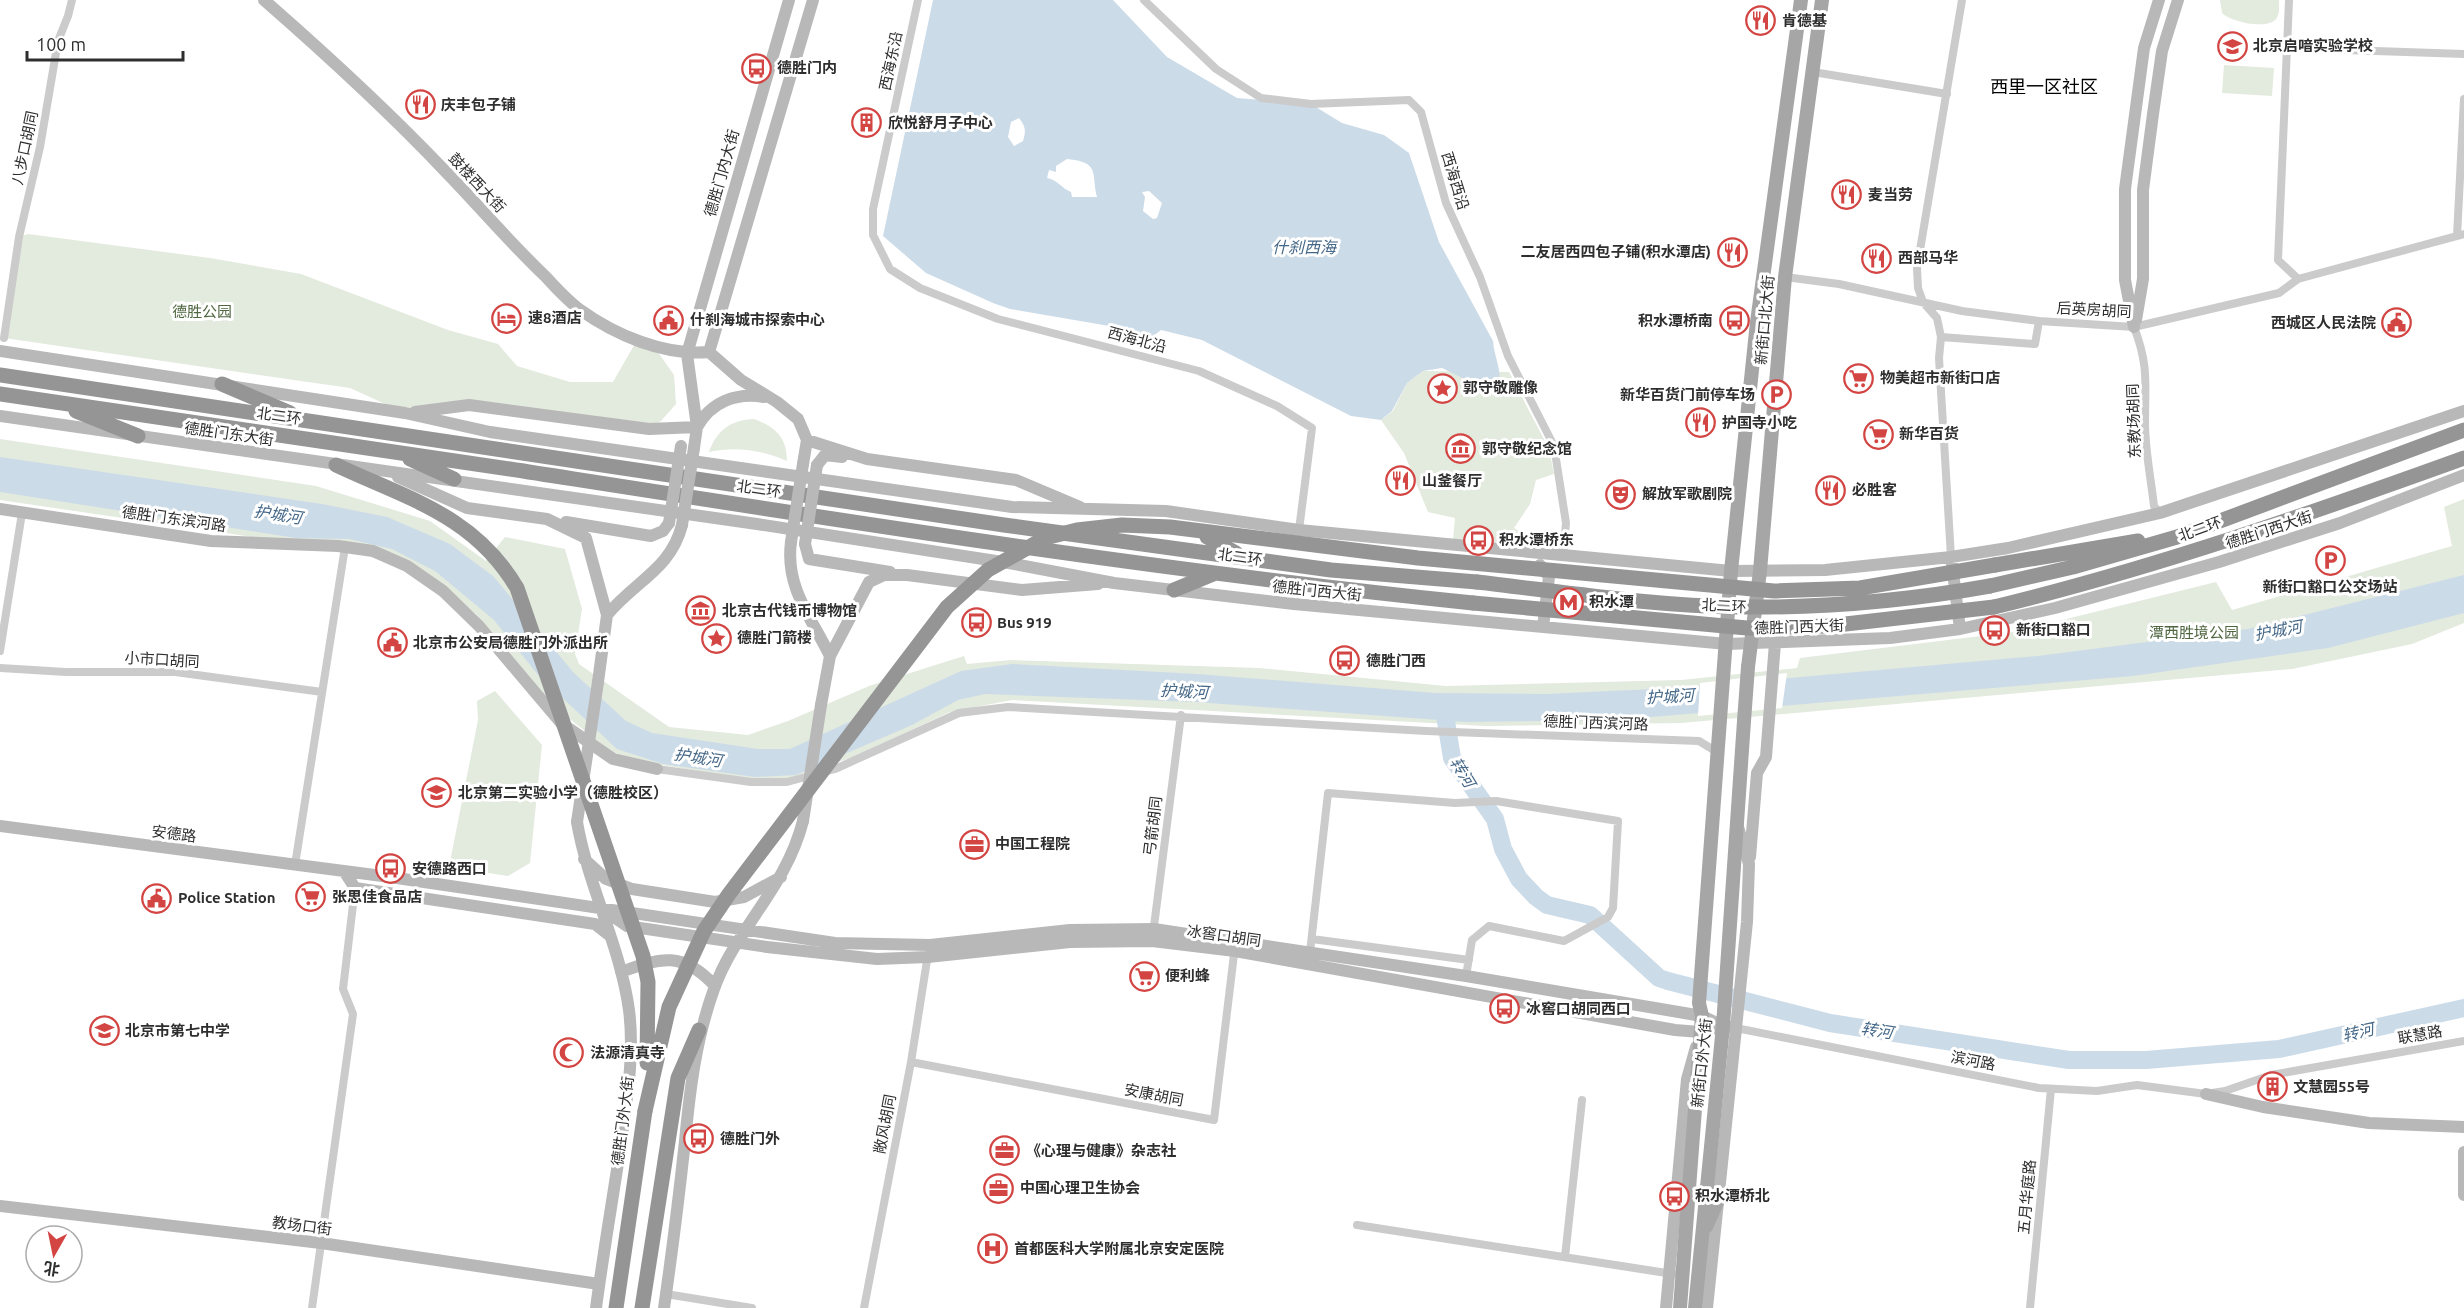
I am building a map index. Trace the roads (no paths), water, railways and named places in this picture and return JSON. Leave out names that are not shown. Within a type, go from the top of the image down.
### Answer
[{"type":"highway","name":"北二环","points":[[0,375],[742,487],[1331,570],[1477,582],[1648,601],[1738,607],[1816,606],[1915,600],[2073,567],[2177,537],[2464,430]]},
{"type":"highway","points":[[222,384],[310,421]]},
{"type":"highway","name":"北二环","points":[[0,394],[391,451],[996,544],[1214,573],[1473,603],[1747,628],[1828,627],[1994,607],[2075,587],[2190,554],[2464,458]]},
{"type":"highway","points":[[53,402],[138,436]]},
{"type":"highway","points":[[391,451],[454,479]]},
{"type":"highway","points":[[336,465],[410,497],[464,527],[487,546],[504,566],[517,588],[643,956],[648,982],[649,1008],[645,1110]]},
{"type":"highway","points":[[645,1110],[669,1007],[704,931],[729,894],[947,607],[987,570],[1045,538],[1122,525],[1170,527],[1418,558],[1774,591],[1860,588],[2105,545],[2177,537]]},
{"type":"highway","points":[[1207,537],[1244,558]]},
{"type":"highway","points":[[1174,590],[1214,573]]},
{"type":"highway","points":[[642,1308],[678,1078],[699,1030]]},
{"type":"highway","name":"德胜门外大街","points":[[616,1308],[645,1110]]},
{"type":"main road","name":"新街口北大街","points":[[1727,644],[1731,571],[1758,322],[1801,0]]},
{"type":"main road","name":"新街口北大街","points":[[1750,643],[1760,571],[1785,277],[1822,0]]},
{"type":"main road","name":"新街口外大街","points":[[1695,1308],[1701,1237],[1729,1027],[1736,820],[1750,643]]},
{"type":"main road","name":"新街口外大街","points":[[1680,1308],[1676,1275],[1700,1032],[1701,978],[1727,644]]},
{"type":"main road","points":[[1701,1237],[1719,1198]]},
{"type":"street","name":"八步口胡同","points":[[4,338],[19,237],[40,147],[57,41],[72,0]]},
{"type":"street","name":"鼓楼西大街","points":[[264,0],[354,80],[447,173],[522,255],[577,308],[607,327],[627,336],[687,354]]},
{"type":"street","name":"德胜门内大街","points":[[687,354],[789,0]]},
{"type":"street","points":[[710,352],[813,0]]},
{"type":"street","name":"西海东沿","points":[[873,235],[873,209],[918,0]]},
{"type":"street","name":"西海西沿","points":[[1144,0],[1216,69],[1261,98],[1311,104],[1409,100],[1421,112],[1446,203],[1480,277],[1509,356],[1554,446],[1566,523],[1563,555]]},
{"type":"street","points":[[1960,629],[1951,557],[1939,358],[1941,337],[1937,318],[1923,302],[1918,288],[1917,268],[1962,0]]},
{"type":"street","points":[[2134,327],[2125,280],[2125,189],[2144,48],[2159,0]]},
{"type":"street","points":[[2134,327],[2142,279],[2143,190],[2152,114],[2162,51],[2178,0]]},
{"type":"street","points":[[2289,0],[2278,260],[2298,279]]},
{"type":"street","points":[[2287,48],[2464,54]]},
{"type":"street","points":[[1813,72],[1947,94]]},
{"type":"street","points":[[2460,235],[2464,99]]},
{"type":"street","name":"西海北沿","points":[[873,235],[890,269],[920,288],[998,319],[1199,371],[1277,406],[1312,428],[1299,530]]},
{"type":"street","name":"后英房胡同","points":[[1785,277],[1839,284],[1962,311],[2039,321],[2134,327],[2279,293],[2298,279],[2460,235]]},
{"type":"street","points":[[1941,337],[2035,344],[2039,321]]},
{"type":"street","name":"东教场胡同","points":[[2134,327],[2145,353],[2147,396],[2145,423],[2154,506],[2160,513]]},
{"type":"street","points":[[0,351],[405,413],[490,432],[1000,506],[1089,511],[1166,511],[1299,530],[1731,571],[1825,570],[1951,557],[2008,548],[2160,513],[2464,411]]},
{"type":"street","points":[[697,427],[687,354],[710,352],[741,380],[798,419],[807,440],[791,542],[789,572],[794,588],[830,656]]},
{"type":"street","points":[[386,471],[467,508],[651,536],[663,531],[669,523],[687,447],[709,409],[723,401],[746,396],[771,399]]},
{"type":"street","points":[[405,413],[469,405],[649,429],[672,435],[687,447]]},
{"type":"street","name":"德胜门东大街","points":[[0,416],[336,465],[454,479],[998,561],[1114,583]]},
{"type":"street","points":[[649,429],[697,427]]},
{"type":"street","points":[[807,440],[867,459]]},
{"type":"street","points":[[607,615],[629,590],[672,554],[682,525],[687,447]]},
{"type":"street","points":[[1089,511],[1016,480],[825,455],[817,465],[805,544],[809,559],[1022,590],[1114,583]]},
{"type":"street","name":"德胜门西大街","points":[[1114,583],[1727,644],[1890,638],[1960,629],[2055,608],[2219,562],[2374,511],[2464,475]]},
{"type":"street","name":"德胜门东滨河路","points":[[0,509],[211,541],[345,547],[373,551],[407,566],[443,591],[479,626],[561,723],[613,759],[657,770]]},
{"type":"street","points":[[1135,510],[1207,537],[1421,566],[1667,588],[1731,571]]},
{"type":"street","points":[[0,651],[22,513]]},
{"type":"street","points":[[547,519],[586,538],[607,615]]},
{"type":"street","points":[[295,865],[345,547]]},
{"type":"street","points":[[1530,552],[1548,577],[1543,627]]},
{"type":"street","points":[[664,1308],[699,1030],[715,986],[738,943],[781,876],[796,846],[803,821],[830,656],[869,582],[884,575],[907,575]]},
{"type":"street","name":"德胜门外大街","points":[[596,1308],[627,1097],[632,1042],[621,972],[583,858],[577,822],[607,615]]},
{"type":"street","name":"新街口外大街","points":[[1732,985],[1747,922],[1756,773],[1766,757],[1775,643]]},
{"type":"street","name":"小市口胡同","points":[[0,668],[66,672],[175,672],[322,692]]},
{"type":"street","name":"德胜门西滨河路","points":[[657,770],[751,782],[787,782],[835,769],[966,711],[1008,707],[1181,715],[1426,731],[1699,741],[1717,752]]},
{"type":"street","name":"弓箭胡同","points":[[1153,935],[1181,715]]},
{"type":"street","points":[[1310,952],[1328,793],[1455,803],[1496,801],[1618,821],[1613,908],[1608,917],[1564,941],[1489,926],[1472,940],[1466,976]]},
{"type":"street","name":"新街口外大街","points":[[1736,820],[1749,865]]},
{"type":"street","name":"安德路","points":[[0,826],[344,871],[746,930]]},
{"type":"street","points":[[583,858],[606,879],[632,889],[715,902],[744,897],[781,876]]},
{"type":"street","points":[[312,1308],[353,1014],[343,989],[355,888],[344,871]]},
{"type":"street","points":[[355,888],[595,924],[610,936]]},
{"type":"street","name":"冰窖口胡同","points":[[600,908],[627,926],[841,956],[929,951],[1070,930],[1153,935],[1235,946],[1310,952],[1700,1010],[1729,1027]]},
{"type":"street","name":"冰窖口胡同","points":[[746,930],[835,943],[929,951]]},
{"type":"street","points":[[1312,939],[1469,960]]},
{"type":"street","name":"冰窖口胡同","points":[[1235,946],[1675,1030],[1700,1032]]},
{"type":"street","name":"安康胡同","points":[[911,1062],[1214,1120],[1235,946]]},
{"type":"street","name":"敞风胡同","points":[[864,1308],[911,1062],[929,951]]},
{"type":"street","points":[[621,972],[663,958],[692,966],[715,986]]},
{"type":"street","points":[[1700,1032],[1729,1027]]},
{"type":"street","name":"新街口外大街","points":[[1707,1308],[1719,1198],[1729,1027]]},
{"type":"street","name":"滨河路","points":[[1729,1027],[2050,1089],[2097,1091],[2132,1085],[2206,1094]]},
{"type":"street","name":"联慧路","points":[[2206,1094],[2225,1092],[2271,1075],[2464,1041]]},
{"type":"street","name":"五月华庭路","points":[[2030,1308],[2050,1089]]},
{"type":"street","points":[[2206,1094],[2263,1107],[2368,1123],[2464,1127]]},
{"type":"street","points":[[1565,1257],[1582,1100]]},
{"type":"street","points":[[2464,1152],[2462,1181],[2464,1195]]},
{"type":"street","name":"教场口街","points":[[0,1206],[321,1243],[599,1284]]},
{"type":"street","points":[[1357,1225],[1676,1275]]},
{"type":"street","name":"新街口外大街","points":[[1666,1308],[1676,1275]]},
{"type":"street","points":[[666,1294],[752,1308]]},
{"type":"water","name":"什刹西海","points":[[933,0],[1113,0],[1167,57],[1237,98],[1311,104],[1342,123],[1384,135],[1409,153],[1439,242],[1493,341],[1499,384],[1481,387],[1442,368],[1423,371],[1407,383],[1392,411],[1381,420],[1351,416],[1202,340],[1161,330],[1147,341],[1121,328],[1010,309],[993,303],[926,273],[883,236]],"holes":[[[1019,118],[1025,134],[1023,141],[1014,146],[1008,137],[1011,122]],[[1067,159],[1090,166],[1097,197],[1072,197],[1071,192],[1047,178],[1049,170],[1056,172],[1056,166]],[[1149,191],[1162,203],[1157,218],[1153,219],[1143,211],[1145,197],[1142,192]]]},
{"type":"water","name":"护城河","points":[[0,457],[322,504],[387,517],[450,544],[493,576],[574,673],[626,721],[652,733],[758,749],[790,749],[961,671],[1012,664],[1197,674],[1435,693],[1545,694],[1676,688],[2038,656],[2248,629],[2464,575],[2464,613],[2328,648],[2133,676],[1616,720],[1466,722],[1196,702],[985,694],[958,700],[912,725],[796,775],[755,777],[663,764],[617,749],[539,676],[494,620],[435,571],[392,549],[349,539],[296,538],[0,492]]},
{"type":"waterway","name":"转河","points":[[1443,703],[1452,758],[1495,819],[1503,849],[1519,879],[1547,905],[1590,915],[1659,978],[1668,981],[1830,1023],[2069,1060],[2146,1060],[2279,1049],[2464,1008]]},
{"type":"place","name":"肯德基","points":[[1761,21]]},
{"type":"place","name":"北京启喑实验学校","points":[[2232,46]]},
{"type":"place","name":"德胜门内","points":[[756,68]]},
{"type":"place","name":"庆丰包子铺","points":[[420,105]]},
{"type":"place","name":"欣悦舒月子中心","points":[[867,123]]},
{"type":"place","name":"麦当劳","points":[[1847,195]]},
{"type":"place","name":"二友居西四包子铺(积水潭店)","points":[[1732,252]]},
{"type":"place","name":"西部马华","points":[[1877,258]]},
{"type":"place","name":"速8酒店","points":[[507,318]]},
{"type":"place","name":"什刹海城市探索中心","points":[[669,320]]},
{"type":"place","name":"积水潭桥南","points":[[1734,321]]},
{"type":"place","name":"西城区人民法院","points":[[2397,323]]},
{"type":"place","name":"物美超市新街口店","points":[[1859,378]]},
{"type":"place","name":"郭守敬雕像","points":[[1442,388]]},
{"type":"place","name":"新华百货门前停车场","points":[[1776,395]]},
{"type":"place","name":"护国寺小吃","points":[[1701,423]]},
{"type":"place","name":"新华百货","points":[[1878,434]]},
{"type":"place","name":"郭守敬纪念馆","points":[[1461,449]]},
{"type":"place","name":"山釜餐厅","points":[[1401,481]]},
{"type":"place","name":"必胜客","points":[[1831,490]]},
{"type":"place","name":"解放军歌剧院","points":[[1621,494]]},
{"type":"place","name":"积水潭桥东","points":[[1478,540]]},
{"type":"place","name":"新街口豁口公交场站","points":[[2330,560]]},
{"type":"place","name":"积水潭","points":[[1568,602]]},
{"type":"place","name":"北京古代钱币博物馆","points":[[701,611]]},
{"type":"place","name":"Bus 919","points":[[976,623]]},
{"type":"place","name":"新街口豁口","points":[[1995,630]]},
{"type":"place","name":"德胜门箭楼","points":[[716,638]]},
{"type":"place","name":"北京市公安局德胜门外派出所","points":[[392,643]]},
{"type":"place","name":"德胜门西","points":[[1345,661]]},
{"type":"place","name":"北京第二实验小学（德胜校区）","points":[[437,793]]},
{"type":"place","name":"中国工程院","points":[[974,844]]},
{"type":"place","name":"安德路西口","points":[[391,869]]},
{"type":"place","name":"张思佳食品店","points":[[311,897]]},
{"type":"place","name":"Police Station","points":[[157,898]]},
{"type":"place","name":"便利蜂","points":[[1144,976]]},
{"type":"place","name":"冰窖口胡同西口","points":[[1505,1009]]},
{"type":"place","name":"北京市第七中学","points":[[104,1031]]},
{"type":"place","name":"法源清真寺","points":[[569,1053]]},
{"type":"place","name":"文慧园55号","points":[[2272,1087]]},
{"type":"place","name":"德胜门外","points":[[699,1139]]},
{"type":"place","name":"《心理与健康》杂志社","points":[[1005,1151]]},
{"type":"place","name":"中国心理卫生协会","points":[[999,1188]]},
{"type":"place","name":"积水潭桥北","points":[[1674,1196]]},
{"type":"place","name":"首都医科大学附属北京安定医院","points":[[993,1249]]},
{"type":"district","name":"西里一区社区","points":[[2044,87]]},
{"type":"park label","name":"德胜公园","points":[[202,312]]},
{"type":"park label","name":"潭西胜境公园","points":[[2194,633]]}]
